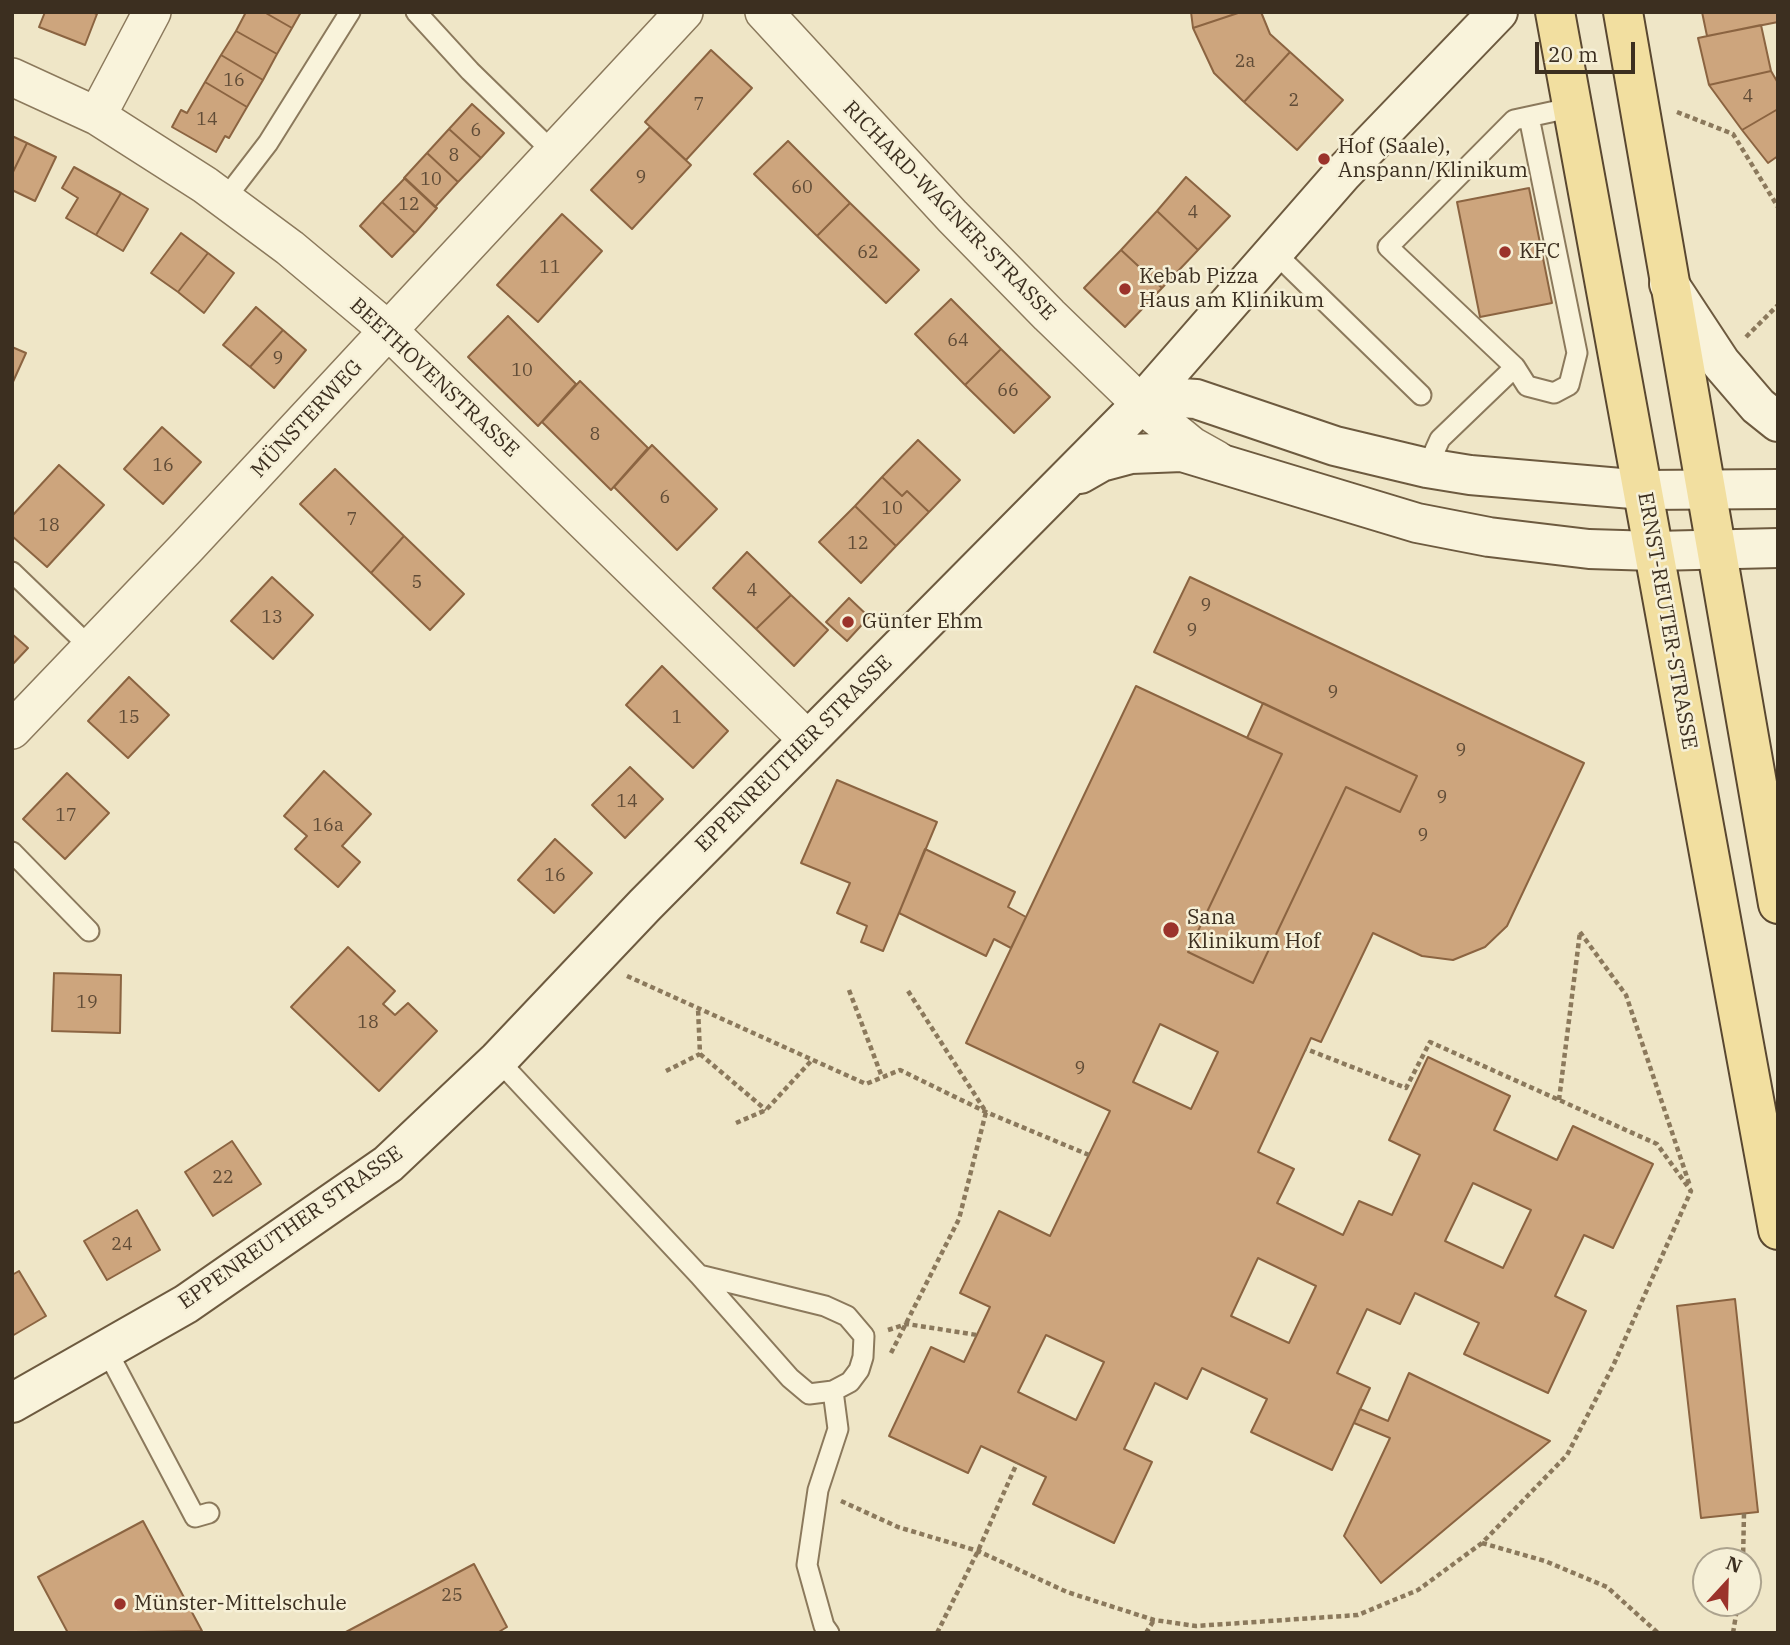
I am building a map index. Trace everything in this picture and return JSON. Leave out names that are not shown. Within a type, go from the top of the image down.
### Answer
[{"type":"main road","name":"EPPENREUTHER STRASSE","points":[[12,1403],[186,1304],[388,1164],[498,1060],[592,960],[1140,404],[1343,173],[1498,12]]},
{"type":"main road","name":"ERNST-REUTER-STRASSE","points":[[1555,12],[1778,1230]]},
{"type":"main road","points":[[1623,12],[1778,904]]},
{"type":"main road","points":[[1668,282],[1721,363],[1758,406],[1778,422]]},
{"type":"main road","points":[[1140,404],[1166,397],[1196,399],[1335,446],[1427,468],[1538,483],[1644,490],[1778,489]]},
{"type":"main road","name":"RICHARD-WAGNER-STRASSE","points":[[1058,488],[1101,463],[1131,454],[1182,452],[1334,500],[1427,525],[1568,547],[1716,552],[1778,548]]},
{"type":"street","points":[[97,116],[152,12]]},
{"type":"street","name":"MÜNSTERWEG","points":[[12,730],[389,331],[684,12]]},
{"type":"street","name":"RICHARD-WAGNER-STRASSE","points":[[764,12],[952,216],[1140,404],[1192,446],[1222,463]]},
{"type":"street","name":"BEETHOVENSTRASSE","points":[[12,77],[97,116],[225,199],[290,248],[389,331],[808,740]]},
{"type":"lane","points":[[225,199],[268,143],[350,12]]},
{"type":"lane","points":[[416,12],[470,71],[554,153]]},
{"type":"lane","points":[[1529,117],[1577,353],[1569,385],[1554,393],[1527,386],[1516,367],[1388,247],[1514,120],[1574,107]]},
{"type":"lane","points":[[1273,251],[1421,395]]},
{"type":"lane","points":[[1427,468],[1440,439],[1516,367]]},
{"type":"lane","points":[[12,572],[90,648]]},
{"type":"lane","points":[[12,852],[89,931]]},
{"type":"lane","points":[[498,1060],[699,1275],[790,1378],[809,1394],[833,1391],[850,1382],[859,1370],[864,1336],[847,1316],[825,1306],[699,1275]]},
{"type":"lane","points":[[106,1349],[195,1517],[209,1513]]},
{"type":"lane","points":[[830,1633],[824,1626],[807,1565],[818,1490],[838,1429],[833,1391]]},
{"type":"path","points":[[1637,97],[1733,134],[1778,207]]},
{"type":"path","points":[[1721,363],[1778,304]]},
{"type":"path","points":[[818,1490],[898,1527],[978,1551],[1067,1592],[1154,1620],[1196,1626],[1358,1615],[1418,1590],[1482,1543],[1567,1455],[1613,1366],[1691,1191],[1626,995],[1580,932],[1559,1100]]},
{"type":"path","points":[[592,960],[866,1084],[900,1070],[986,1112],[1089,1155]]},
{"type":"path","points":[[849,990],[882,1077]]},
{"type":"path","points":[[888,1359],[959,1219],[986,1112],[908,991]]},
{"type":"path","points":[[698,1008],[700,1054],[766,1110]]},
{"type":"path","points":[[1306,1049],[1406,1088],[1430,1042],[1657,1144],[1691,1191]]},
{"type":"path","points":[[666,1071],[700,1054]]},
{"type":"path","points":[[736,1123],[766,1110],[811,1060]]},
{"type":"path","points":[[864,1336],[907,1324],[977,1335]]},
{"type":"path","points":[[937,1633],[978,1551],[1017,1463]]},
{"type":"path","points":[[1743,1547],[1744,1513]]},
{"type":"path","points":[[1482,1543],[1545,1561],[1607,1587],[1658,1633]]},
{"type":"path","points":[[1146,1633],[1154,1620]]},
{"type":"building","points":[[45,12],[97,14],[85,45],[39,27]]},
{"type":"building","points":[[246,12],[264,12],[292,28],[277,54],[236,31]]},
{"type":"building","points":[[264,12],[301,12],[292,28]]},
{"type":"building","points":[[1191,12],[1241,12],[1193,28]]},
{"type":"building","points":[[1241,12],[1261,12],[1270,34],[1290,52],[1244,102],[1214,73],[1193,28]]},
{"type":"building","points":[[1702,12],[1778,12],[1778,22],[1707,36]]},
{"type":"building","points":[[1761,25],[1771,71],[1709,85],[1698,38]]},
{"type":"building","points":[[236,31],[277,54],[263,80],[221,55]]},
{"type":"building","points":[[711,50],[752,88],[686,160],[645,122]]},
{"type":"building","points":[[1290,52],[1343,100],[1297,150],[1244,102]]},
{"type":"building","points":[[221,55],[263,80],[247,107],[205,82]]},
{"type":"building","points":[[1771,71],[1778,83],[1778,109],[1742,130],[1709,85]]},
{"type":"building","points":[[205,82],[247,107],[229,138],[225,136],[216,152],[172,127],[181,110],[187,113]]},
{"type":"building","points":[[472,104],[504,133],[481,158],[449,129]]},
{"type":"building","points":[[1778,109],[1778,156],[1768,163],[1742,130]]},
{"type":"building","points":[[650,127],[691,165],[632,229],[591,190]]},
{"type":"building","points":[[449,129],[481,158],[458,182],[427,153]]},
{"type":"building","points":[[12,136],[27,143],[12,174]]},
{"type":"building","points":[[788,141],[850,203],[817,236],[754,174]]},
{"type":"building","points":[[27,143],[56,157],[35,201],[12,190],[12,174]]},
{"type":"building","points":[[427,153],[458,182],[435,207],[404,178]]},
{"type":"building","points":[[74,167],[121,193],[96,235],[66,218],[78,198],[62,188]]},
{"type":"building","points":[[1186,177],[1230,216],[1198,250],[1157,211]]},
{"type":"building","points":[[405,178],[437,208],[415,233],[382,202]]},
{"type":"building","name":"KFC","points":[[1529,188],[1552,303],[1480,317],[1457,202]]},
{"type":"building","points":[[121,193],[148,209],[123,251],[96,235]]},
{"type":"building","points":[[382,202],[415,233],[392,257],[360,226]]},
{"type":"building","points":[[850,203],[919,270],[886,303],[817,236]]},
{"type":"building","points":[[1157,211],[1198,250],[1162,288],[1121,250]]},
{"type":"building","points":[[562,214],[602,251],[538,322],[497,285]]},
{"type":"building","points":[[181,233],[208,253],[178,292],[151,273]]},
{"type":"building","points":[[1121,250],[1162,288],[1125,327],[1084,288]]},
{"type":"building","points":[[208,253],[234,273],[204,313],[178,292]]},
{"type":"building","points":[[951,299],[1001,349],[965,385],[915,334]]},
{"type":"building","points":[[256,307],[283,330],[250,367],[223,345]]},
{"type":"building","points":[[508,316],[576,384],[538,426],[468,357]]},
{"type":"building","points":[[283,330],[306,350],[274,388],[250,367]]},
{"type":"building","points":[[12,347],[26,353],[12,384]]},
{"type":"building","points":[[1001,349],[1050,397],[1014,433],[965,385]]},
{"type":"building","points":[[580,381],[648,448],[611,490],[542,422]]},
{"type":"building","points":[[162,427],[201,462],[163,504],[124,469]]},
{"type":"building","points":[[918,440],[960,480],[929,512],[907,491],[902,496],[882,477]]},
{"type":"building","points":[[652,445],[717,509],[677,550],[614,487]]},
{"type":"building","points":[[59,465],[104,505],[47,567],[12,536],[12,516]]},
{"type":"building","points":[[335,469],[404,536],[371,573],[300,504]]},
{"type":"building","points":[[882,477],[902,496],[907,491],[929,512],[896,546],[855,506]]},
{"type":"building","points":[[855,506],[896,546],[861,583],[819,542]]},
{"type":"building","points":[[404,536],[464,594],[430,630],[371,573]]},
{"type":"building","points":[[747,552],[791,595],[756,629],[713,588]]},
{"type":"building","points":[[272,577],[313,615],[273,659],[231,621]]},
{"type":"building","points":[[1190,577],[1584,763],[1507,926],[1485,947],[1453,960],[1422,956],[1373,933],[1321,1042],[1311,1038],[1258,1152],[1294,1169],[1277,1203],[1343,1235],[1359,1201],[1392,1215],[1420,1155],[1389,1140],[1428,1057],[1510,1096],[1494,1130],[1557,1160],[1573,1126],[1653,1164],[1613,1248],[1584,1235],[1555,1296],[1586,1311],[1548,1393],[1464,1354],[1479,1323],[1415,1293],[1400,1324],[1367,1309],[1337,1373],[1370,1388],[1332,1470],[1251,1432],[1267,1399],[1202,1368],[1187,1399],[1155,1383],[1124,1449],[1152,1462],[1114,1543],[1033,1504],[1046,1477],[981,1446],[968,1473],[889,1436],[931,1347],[964,1362],[990,1307],[960,1293],[999,1211],[1050,1236],[1110,1111],[966,1043],[1136,686],[1282,754],[1188,952],[1253,983],[1346,787],[1400,812],[1417,776],[1154,652]],"holes":[[[1160,1024],[1218,1052],[1191,1109],[1133,1082]],[[1473,1183],[1531,1210],[1503,1268],[1445,1241]],[[1258,1258],[1316,1286],[1289,1343],[1231,1316]],[[1046,1335],[1104,1362],[1076,1420],[1018,1392]]]},
{"type":"building","points":[[791,595],[828,630],[794,666],[756,629]]},
{"type":"building","points":[[849,598],[869,617],[847,641],[826,622]]},
{"type":"building","points":[[12,634],[28,648],[12,665]]},
{"type":"building","points":[[662,666],[728,731],[693,768],[626,705]]},
{"type":"building","points":[[129,677],[169,715],[128,758],[88,721]]},
{"type":"building","points":[[1263,703],[1417,776],[1400,812],[1346,787],[1253,983],[1188,952],[1282,754],[1247,738]]},
{"type":"building","points":[[630,767],[663,799],[625,838],[592,805]]},
{"type":"building","points":[[324,771],[371,814],[342,846],[360,862],[338,887],[295,849],[307,836],[284,816]]},
{"type":"building","points":[[67,773],[109,813],[65,859],[23,819]]},
{"type":"building","points":[[837,780],[937,822],[883,951],[861,942],[867,926],[837,913],[850,883],[801,863]]},
{"type":"building","points":[[555,839],[592,873],[554,913],[518,880]]},
{"type":"building","points":[[925,849],[1015,892],[1008,907],[1026,917],[1011,948],[994,939],[986,956],[899,913]]},
{"type":"building","points":[[348,947],[395,991],[383,1004],[395,1015],[408,1003],[437,1031],[379,1091],[291,1007]]},
{"type":"building","points":[[54,973],[121,975],[120,1033],[52,1031]]},
{"type":"building","points":[[232,1141],[261,1184],[213,1216],[185,1172]]},
{"type":"building","points":[[137,1210],[160,1250],[107,1280],[84,1241]]},
{"type":"building","points":[[19,1271],[46,1316],[12,1336],[12,1275]]},
{"type":"building","points":[[1735,1299],[1758,1512],[1701,1518],[1677,1306]]},
{"type":"building","points":[[1409,1373],[1550,1441],[1381,1583],[1344,1536],[1390,1438],[1354,1423],[1360,1409],[1388,1421]]},
{"type":"building","name":"Münster-Mittelschule","points":[[143,1521],[202,1631],[68,1633],[38,1577]]},
{"type":"building","name":"Münster-Mittelschule","points":[[474,1564],[507,1627],[497,1633],[344,1633]]},
{"type":"place","name":"Hof (Saale), Anspann/Klinikum","points":[[1324,159]]},
{"type":"place","name":"KFC","points":[[1505,252]]},
{"type":"place","name":"Kebab Pizza Haus am Klinikum","points":[[1125,289]]},
{"type":"place","name":"Günter Ehm","points":[[848,622]]},
{"type":"place","name":"Sana Klinikum Hof","points":[[1171,930]]},
{"type":"place","name":"Münster-Mittelschule","points":[[120,1604]]}]
